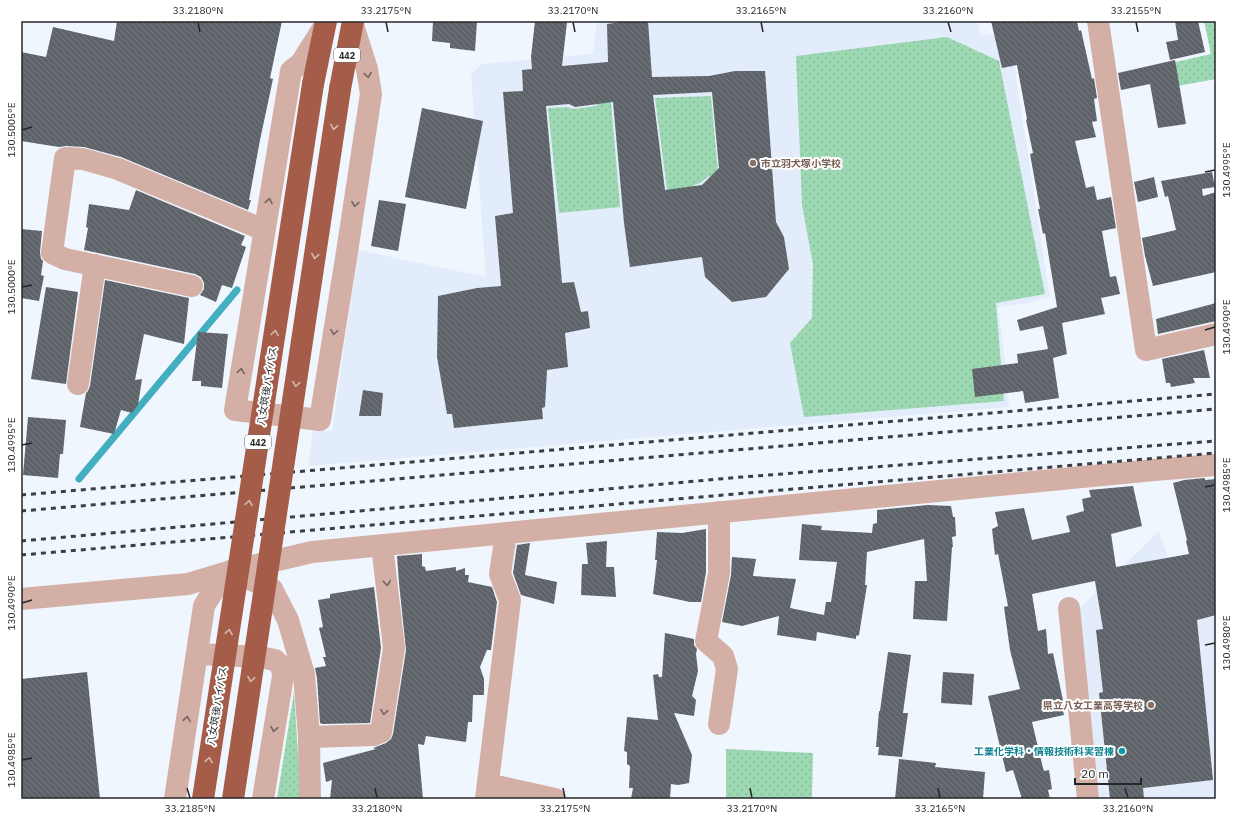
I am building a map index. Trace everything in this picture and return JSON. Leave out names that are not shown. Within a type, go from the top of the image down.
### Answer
[{"type":"highway","name":"八女筑後バイパス","points":[[203,799],[313,84],[326,22]]},
{"type":"highway","name":"442","points":[[233,799],[340,89],[353,23]]},
{"type":"street","points":[[1098,21],[1146,350],[1216,334]]},
{"type":"street","points":[[326,22],[301,63],[291,71],[235,410],[320,420],[372,94],[367,68],[353,23]]},
{"type":"street","points":[[192,286],[65,259],[52,253],[65,158],[83,159],[118,169],[264,230]]},
{"type":"street","points":[[78,384],[96,265]]},
{"type":"street","points":[[21,599],[188,584],[231,571],[312,552],[1216,465]]},
{"type":"street","points":[[719,512],[718,573],[706,641],[723,656],[727,668],[719,724]]},
{"type":"street","points":[[506,533],[500,574],[510,600],[487,791],[555,799]]},
{"type":"street","points":[[309,737],[374,735],[381,732],[394,648],[382,545]]},
{"type":"street","points":[[175,799],[204,606],[217,585],[231,571]]},
{"type":"street","points":[[231,571],[272,589],[288,620],[304,674],[309,737],[310,799]]},
{"type":"street","points":[[1069,608],[1088,799]]},
{"type":"street","points":[[197,654],[260,657],[275,660],[282,667],[283,676],[263,799]]},
{"type":"shaded area","name":"市立羽犬塚小学校","points":[[597,21],[978,21],[981,35],[1009,33],[1050,297],[1022,304],[998,307],[1005,359],[1009,407],[308,466],[313,431],[332,431],[358,250],[486,277],[471,75],[481,64],[593,54]]},
{"type":"shaded area","name":"県立八女工業高等学校","points":[[1159,531],[1183,604],[1216,601],[1216,799],[1096,799],[1077,611]]},
{"type":"green space","points":[[1204,21],[1216,21],[1216,79],[1172,87],[1167,64],[1211,54]]},
{"type":"green space","points":[[947,37],[999,61],[1045,294],[996,303],[1004,401],[804,417],[790,343],[812,318],[813,264],[802,205],[796,56]]},
{"type":"green space","points":[[711,96],[719,183],[709,176],[700,183],[694,185],[693,202],[669,204],[655,98]]},
{"type":"green space","points":[[611,102],[620,207],[559,213],[548,108],[567,107],[573,109],[596,106],[599,103]]},
{"type":"green space","points":[[294,692],[301,799],[277,799]]},
{"type":"green space","points":[[726,749],[813,753],[812,799],[726,799]]},
{"type":"building","points":[[117,21],[282,21],[270,78],[273,79],[260,140],[249,200],[251,200],[248,210],[121,157],[84,147],[59,147],[21,141],[21,52],[46,57],[53,27],[114,41]]},
{"type":"building","points":[[433,21],[477,21],[475,51],[450,48],[450,43],[432,41]]},
{"type":"building","points":[[535,21],[567,22],[562,66],[608,62],[607,24],[628,21],[648,21],[652,77],[709,76],[735,71],[765,71],[776,222],[784,237],[789,269],[766,297],[732,302],[705,277],[702,257],[630,267],[624,223],[613,102],[575,107],[569,104],[546,106],[562,283],[574,282],[581,312],[588,311],[590,328],[565,333],[568,367],[547,370],[545,407],[542,408],[543,419],[454,428],[452,414],[447,414],[437,357],[438,296],[477,288],[501,286],[495,216],[513,213],[503,92],[523,91],[522,70],[532,69],[531,57]],"holes":[[[712,92],[719,168],[702,185],[665,190],[653,95]]]},
{"type":"building","points":[[991,21],[1077,21],[1079,31],[1081,30],[1092,79],[1094,78],[1097,98],[1094,99],[1097,121],[1092,122],[1096,137],[1075,141],[1086,188],[1094,186],[1097,200],[1111,197],[1116,228],[1102,231],[1110,277],[1116,276],[1120,294],[1101,298],[1105,314],[1062,323],[1067,354],[1053,358],[1059,398],[1025,403],[1023,391],[975,397],[972,369],[1018,363],[1017,354],[1048,349],[1043,326],[1020,331],[1017,320],[1057,307],[1045,233],[1043,234],[1038,209],[1040,209],[1030,154],[1033,153],[1017,65],[1002,68]]},
{"type":"building","points":[[1175,21],[1198,21],[1205,52],[1170,60],[1166,42],[1178,40]]},
{"type":"building","points":[[1175,60],[1186,124],[1158,128],[1150,84],[1121,90],[1118,73]]},
{"type":"building","points":[[422,108],[483,121],[466,209],[405,197]]},
{"type":"building","points":[[1212,172],[1215,187],[1202,189],[1203,196],[1216,192],[1216,272],[1153,286],[1142,238],[1176,230],[1168,196],[1165,197],[1161,181]]},
{"type":"building","points":[[1154,177],[1158,197],[1138,202],[1134,182]]},
{"type":"building","points":[[136,190],[245,236],[241,245],[246,247],[232,288],[222,285],[216,302],[200,295],[204,289],[204,283],[201,277],[195,274],[84,250],[88,228],[86,227],[89,204],[129,210]]},
{"type":"building","points":[[379,200],[406,204],[398,251],[371,246]]},
{"type":"building","points":[[21,229],[42,231],[40,252],[41,259],[43,261],[41,275],[44,276],[39,301],[21,298]]},
{"type":"building","points":[[105,280],[189,298],[184,344],[144,334],[135,380],[142,379],[138,405],[132,413],[121,410],[114,434],[80,427],[86,393],[90,386]]},
{"type":"building","points":[[46,287],[78,292],[66,384],[31,379]]},
{"type":"building","points":[[1216,303],[1216,321],[1158,334],[1156,319]]},
{"type":"building","points":[[198,332],[228,334],[222,388],[201,386],[201,381],[192,381]]},
{"type":"building","points":[[1204,350],[1210,378],[1193,378],[1195,383],[1171,387],[1170,383],[1166,383],[1162,359]]},
{"type":"building","points":[[363,390],[383,393],[381,416],[359,416]]},
{"type":"building","points":[[28,417],[66,420],[63,454],[60,454],[58,478],[23,475]]},
{"type":"building","points":[[1205,478],[1205,480],[1216,479],[1216,615],[1197,620],[1213,780],[1143,788],[1144,799],[1110,799],[1099,693],[1103,692],[1096,630],[1103,629],[1095,581],[1032,594],[1038,631],[1046,629],[1048,654],[1053,653],[1065,710],[1063,711],[1064,715],[1032,722],[1044,771],[1049,770],[1052,789],[1048,790],[1050,799],[1022,799],[1013,770],[1006,772],[988,696],[1020,689],[1010,650],[1004,607],[1008,606],[998,554],[995,555],[992,529],[998,526],[995,512],[1024,508],[1032,540],[1070,532],[1066,516],[1084,511],[1082,499],[1091,497],[1089,490],[1133,486],[1142,526],[1111,534],[1116,567],[1189,554],[1173,483],[1184,480]]},
{"type":"building","points":[[928,505],[951,506],[953,517],[955,517],[956,536],[952,537],[953,547],[947,621],[913,619],[915,581],[927,581],[924,539],[867,552],[865,585],[867,585],[859,635],[856,636],[856,639],[817,632],[816,641],[777,635],[779,616],[742,626],[722,622],[731,575],[732,555],[732,557],[756,559],[753,576],[796,579],[790,608],[824,615],[826,602],[831,602],[837,562],[799,560],[802,524],[822,526],[821,530],[872,533],[873,524],[877,523],[877,510]]},
{"type":"building","points":[[706,529],[706,572],[701,602],[690,602],[653,594],[657,560],[655,560],[657,532],[682,533]]},
{"type":"building","points":[[607,541],[606,567],[614,567],[616,597],[581,595],[582,564],[588,564],[586,543]]},
{"type":"building","points":[[530,543],[525,575],[557,582],[554,604],[521,595],[513,573],[517,545]]},
{"type":"building","points":[[422,554],[422,566],[425,567],[426,571],[456,567],[456,571],[465,568],[465,575],[469,575],[468,582],[492,587],[497,602],[491,650],[487,650],[480,667],[484,679],[484,695],[473,695],[472,722],[468,722],[466,742],[426,736],[424,745],[418,744],[423,799],[330,799],[332,780],[326,782],[323,763],[376,749],[373,748],[386,743],[391,739],[393,734],[406,650],[397,556]]},
{"type":"building","points":[[374,587],[381,648],[370,723],[322,724],[320,723],[315,668],[326,666],[323,657],[326,657],[319,628],[323,627],[318,600],[330,598],[330,594]]},
{"type":"building","points":[[665,633],[694,639],[694,645],[697,649],[696,654],[698,671],[692,696],[696,700],[694,716],[674,713],[692,755],[689,783],[678,785],[671,784],[670,799],[631,799],[633,788],[629,788],[630,766],[627,764],[627,752],[624,751],[627,717],[658,720],[653,675],[658,674],[659,677],[662,677]]},
{"type":"building","points":[[888,652],[911,655],[903,713],[908,713],[902,757],[878,755],[879,747],[876,747],[879,711]]},
{"type":"building","points":[[87,672],[100,799],[21,799],[21,679]]},
{"type":"building","points":[[943,672],[974,674],[972,705],[941,703]]},
{"type":"building","points":[[899,759],[936,763],[935,767],[985,772],[983,799],[895,799]]},
{"type":"waterway","points":[[79,479],[237,290]]},
{"type":"railway","points":[[21,495],[1216,394]]},
{"type":"railway","points":[[21,511],[1216,409]]},
{"type":"railway","points":[[21,541],[742,477],[1216,441]]},
{"type":"railway","points":[[21,555],[1216,453]]},
{"type":"place","name":"市立羽犬塚小学校","points":[[753,163]]},
{"type":"place","name":"県立八女工業高等学校","points":[[1151,705]]},
{"type":"place","name":"工業化学科・情報技術科実習棟","points":[[1122,751]]}]
